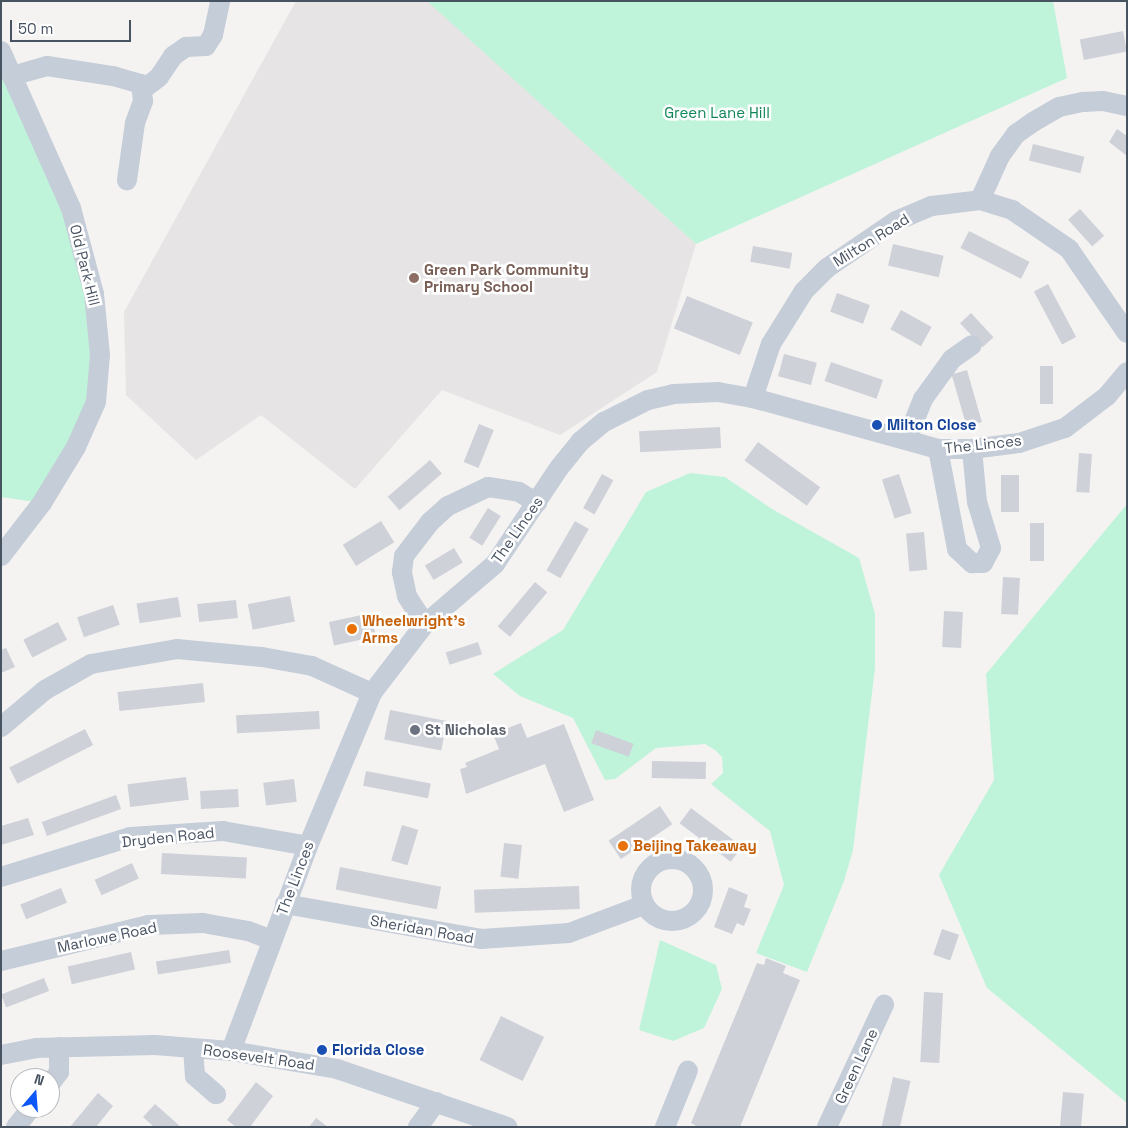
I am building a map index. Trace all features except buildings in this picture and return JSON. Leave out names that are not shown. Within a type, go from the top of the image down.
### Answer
[{"type":"street","points":[[142,90],[159,77],[173,56],[186,47],[206,46],[213,35],[220,1]]},
{"type":"street","name":"Old Park Hill","points":[[1,51],[71,208],[94,294],[100,355],[96,402],[76,448],[42,503],[1,556]]},
{"type":"street","points":[[12,76],[47,66],[113,76],[141,84],[143,101],[135,123],[127,180]]},
{"type":"street","points":[[980,200],[1000,156],[1016,134],[1033,122],[1059,107],[1084,102],[1103,100],[1125,104]]},
{"type":"street","name":"Milton Road","points":[[753,398],[771,344],[786,316],[827,268],[896,221],[932,206],[980,200],[1012,210],[1069,249],[1127,333]]},
{"type":"street","points":[[907,439],[923,398],[952,359],[972,345]]},
{"type":"street","name":"The Linces","points":[[230,1051],[308,846],[372,693],[425,624],[495,564],[559,468],[581,441],[604,422],[648,400],[673,394],[697,392],[753,398],[938,449],[972,449],[1019,443],[1065,428],[1107,396],[1127,372]]},
{"type":"street","points":[[938,449],[957,548],[972,564],[984,563],[991,548],[977,502],[972,449]]},
{"type":"street","points":[[425,624],[407,596],[402,572],[404,556],[430,522],[448,506],[488,487],[519,492],[537,503]]},
{"type":"street","points":[[1,727],[45,690],[92,664],[177,649],[262,657],[312,666],[372,693]]},
{"type":"street","name":"Dryden Road","points":[[1,877],[130,838],[223,831],[308,846]]},
{"type":"street","name":"Sheridan Road","points":[[286,904],[482,939],[569,934],[644,905]]},
{"type":"street","name":"Marlowe Road","points":[[1,961],[149,925],[203,923],[248,931],[271,940]]},
{"type":"street","name":"Green Lane","points":[[827,1127],[884,1005]]},
{"type":"street","name":"Roosevelt Road","points":[[1,1055],[59,1047],[155,1045],[230,1051],[337,1069],[507,1127]]},
{"type":"street","points":[[59,1047],[59,1068]]},
{"type":"street","points":[[193,1048],[195,1076],[216,1094]]},
{"type":"street","points":[[666,1127],[688,1070]]},
{"type":"street","points":[[418,1127],[436,1102]]},
{"type":"shaded area","name":"Green Park Community Primary School","points":[[296,1],[428,1],[696,244],[657,372],[560,435],[442,390],[355,489],[261,415],[196,460],[126,395],[124,312]]},
{"type":"green space","name":"Green Lane Hill","points":[[427,1],[1053,1],[1067,78],[696,244]]},
{"type":"green space","points":[[1,51],[94,294],[96,402],[42,503],[1,497]]},
{"type":"green space","points":[[690,473],[725,477],[772,509],[859,558],[875,614],[875,668],[853,850],[844,881],[807,972],[756,953],[784,885],[770,831],[711,784],[723,773],[722,757],[715,750],[705,744],[656,748],[615,779],[605,780],[573,718],[520,696],[493,674],[563,630],[646,492]]},
{"type":"green space","points":[[1127,504],[1127,1103],[987,988],[939,875],[994,780],[986,674]]},
{"type":"green space","points":[[660,940],[716,965],[722,989],[704,1028],[673,1041],[639,1030]]},
{"type":"place","name":"Green Park Community Primary School","points":[[414,278]]},
{"type":"place","name":"Milton Close","points":[[877,425]]},
{"type":"place","name":"Wheelwright's Arms","points":[[352,629]]},
{"type":"place","name":"St Nicholas","points":[[415,730]]},
{"type":"place","name":"Beijing Takeaway","points":[[623,846]]},
{"type":"place","name":"Florida Close","points":[[322,1050]]}]
